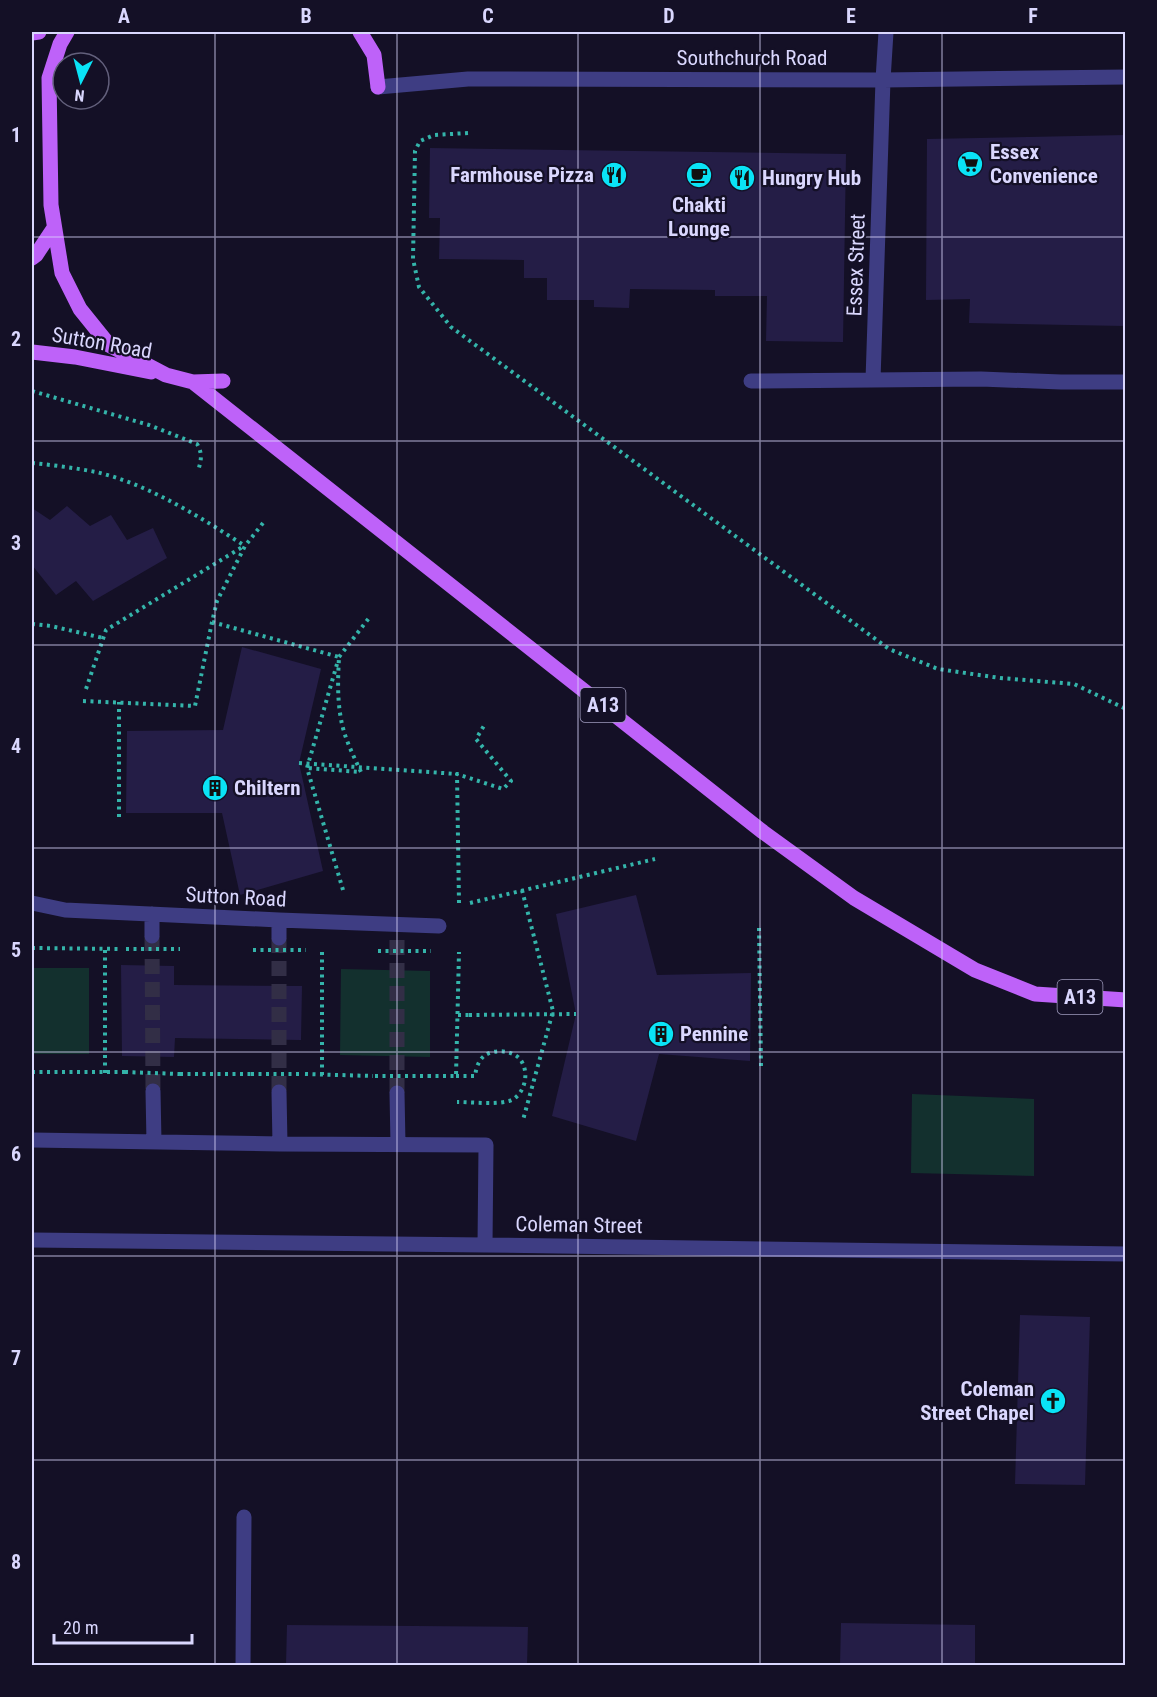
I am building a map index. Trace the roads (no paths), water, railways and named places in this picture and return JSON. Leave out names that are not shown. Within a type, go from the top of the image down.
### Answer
[{"type":"main road","points":[[32,33],[39,32]]},
{"type":"main road","points":[[67,32],[60,44],[49,78],[51,205],[62,273],[80,309],[109,345],[166,375],[193,382],[223,381]]},
{"type":"main road","points":[[360,32],[374,55],[378,87]]},
{"type":"main road","points":[[32,258],[54,228]]},
{"type":"main road","name":"Sutton Road","points":[[32,352],[75,357],[166,375]]},
{"type":"main road","name":"A13","points":[[193,382],[754,824],[854,898],[975,970],[1035,994],[1125,1000]]},
{"type":"street","name":"Essex Street","points":[[873,380],[886,32]]},
{"type":"street","name":"Southchurch Road","points":[[378,87],[468,79],[883,80],[1125,77]]},
{"type":"street","points":[[751,381],[981,379],[1125,382]]},
{"type":"street","name":"Sutton Road","points":[[32,903],[65,910],[350,923],[397,932],[439,926]]},
{"type":"street","points":[[152,914],[152,936]]},
{"type":"street","points":[[279,920],[279,938]]},
{"type":"street","points":[[153,1091],[154,1142]]},
{"type":"street","points":[[279,1092],[280,1144]]},
{"type":"street","points":[[397,1093],[398,1144]]},
{"type":"street","points":[[32,1140],[486,1145],[485,1245]]},
{"type":"street","name":"Coleman Street","points":[[32,1240],[1125,1254]]},
{"type":"street","points":[[243,1665],[244,1517]]},
{"type":"tunnel","points":[[152,936],[153,1091]]},
{"type":"tunnel","points":[[279,938],[279,1092]]},
{"type":"tunnel","points":[[397,940],[397,1093]]},
{"type":"place","name":"Essex Convenience","points":[[970,164]]},
{"type":"place","name":"Farmhouse Pizza","points":[[614,175]]},
{"type":"place","name":"Chakti Lounge","points":[[699,175]]},
{"type":"place","name":"Hungry Hub","points":[[742,178]]},
{"type":"place","name":"Chiltern","points":[[215,788]]},
{"type":"place","name":"Pennine","points":[[661,1034]]},
{"type":"place","name":"Coleman Street Chapel","points":[[1053,1401]]}]
